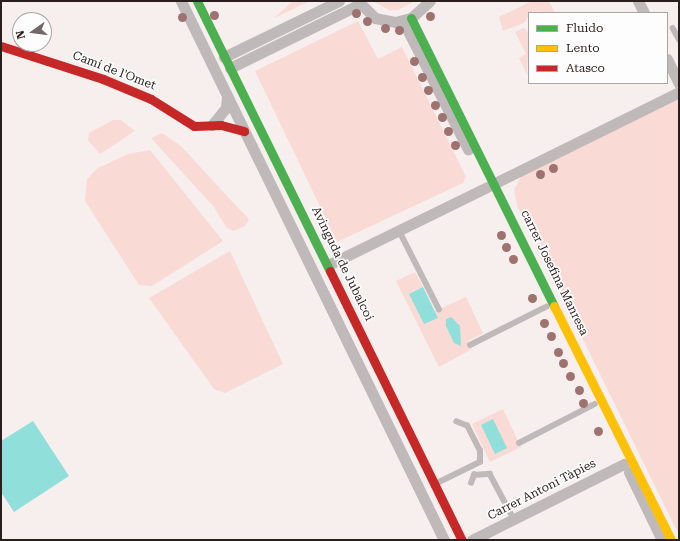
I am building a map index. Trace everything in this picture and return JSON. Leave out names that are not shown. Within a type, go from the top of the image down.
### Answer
[{"type":"street","points":[[181,1],[444,540]]},
{"type":"street","name":"Avinguda de Jubalcoi","points":[[197,1],[462,540]]},
{"type":"street","points":[[224,57],[339,1]]},
{"type":"street","points":[[230,68],[359,2],[376,18],[407,20],[430,1]]},
{"type":"street","points":[[638,1],[644,12]]},
{"type":"street","name":"carrer Josefina Manresa","points":[[407,20],[671,540]]},
{"type":"street","name":"Camí de l'Omet","points":[[1,46],[103,78],[151,99],[194,126],[212,125],[244,132]]},
{"type":"street","points":[[668,61],[679,84]]},
{"type":"street","points":[[328,265],[679,92]]},
{"type":"street","points":[[212,125],[226,108],[227,95]]},
{"type":"street","name":"carrer Josefina Manresa","points":[[491,185],[546,307],[662,540]]},
{"type":"street","name":"Carrer Antoni Tàpies","points":[[472,540],[624,464]]},
{"type":"lane","points":[[673,28],[679,40]]},
{"type":"lane","points":[[399,230],[439,309]]},
{"type":"lane","points":[[470,345],[546,307]]},
{"type":"lane","points":[[519,443],[595,404]]},
{"type":"lane","points":[[435,484],[480,462],[480,451],[467,426],[457,422]]},
{"type":"lane","points":[[472,483],[474,475],[490,474],[514,519]]},
{"type":"shaded area","points":[[293,1],[310,1],[274,18]]},
{"type":"shaded area","points":[[373,1],[415,1],[398,10],[389,10]]},
{"type":"shaded area","points":[[532,1],[549,1],[554,12],[528,12],[528,17],[524,23],[503,31],[499,17]]},
{"type":"shaded area","points":[[358,21],[378,59],[402,47],[466,177],[463,183],[337,242],[255,71]]},
{"type":"shaded area","points":[[524,28],[528,32],[527,75],[519,58],[526,54],[515,32]]},
{"type":"shaded area","points":[[679,96],[679,535],[517,205],[514,190],[522,175]]},
{"type":"shaded area","points":[[113,120],[121,120],[135,131],[100,154],[88,140],[89,133]]},
{"type":"shaded area","points":[[162,133],[181,146],[249,219],[245,226],[233,231],[226,227],[214,207],[151,138]]},
{"type":"shaded area","points":[[150,150],[223,241],[152,286],[139,285],[85,201],[87,179],[98,168],[128,154]]},
{"type":"shaded area","points":[[230,251],[283,364],[225,393],[214,389],[149,298]]},
{"type":"shaded area","points":[[415,272],[423,287],[409,294],[435,311],[466,297],[483,333],[468,341],[472,349],[439,367],[396,281]]},
{"type":"shaded area","points":[[503,409],[521,447],[490,462],[472,424]]},
{"type":"water","points":[[423,287],[438,318],[424,324],[409,294]]},
{"type":"water","points":[[451,317],[460,326],[461,346],[454,343],[446,326],[446,319]]},
{"type":"water","points":[[493,419],[507,448],[495,454],[481,425]]},
{"type":"water","points":[[33,421],[69,476],[14,512],[1,492],[1,441]]},
{"type":"traffic: fast","points":[[197,1],[330,271]]},
{"type":"traffic: fast","points":[[411,18],[554,306]]},
{"type":"traffic: slow","points":[[554,306],[671,540]]},
{"type":"traffic: jam","points":[[1,46],[103,79],[151,99],[194,126],[221,125],[244,131]]},
{"type":"traffic: jam","points":[[330,271],[462,540]]}]
